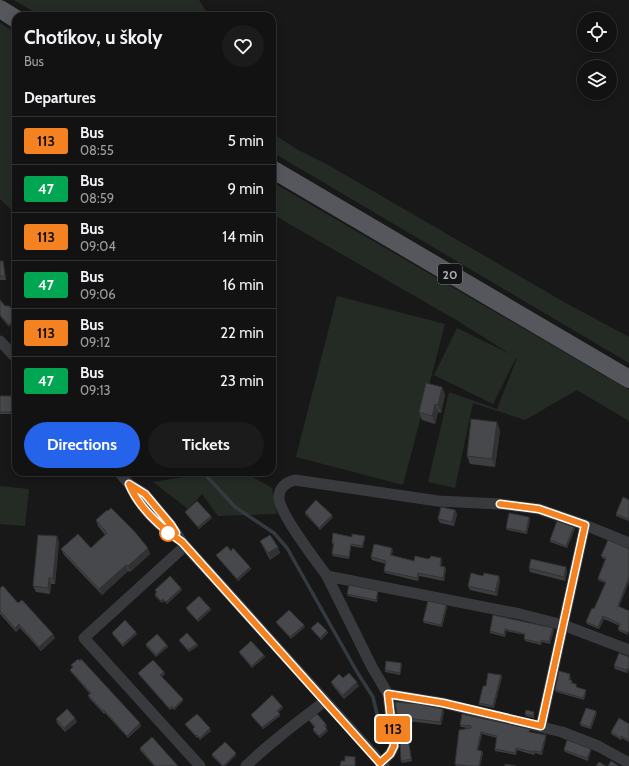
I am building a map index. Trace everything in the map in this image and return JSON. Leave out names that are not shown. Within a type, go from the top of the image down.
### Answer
[{"type":"main road","points":[[0,10],[12,17]]},
{"type":"main road","name":"20","points":[[276,171],[629,379]]},
{"type":"street","points":[[0,341],[12,354]]},
{"type":"street","points":[[122,476],[129,484],[135,497],[164,530],[184,544],[382,764],[394,746],[388,694],[372,667],[327,576],[301,540],[281,506],[279,496],[281,488],[290,481],[296,480],[438,501],[500,504],[539,509],[629,542]]},
{"type":"street","points":[[541,726],[585,525]]},
{"type":"street","points":[[184,544],[84,638],[200,766]]},
{"type":"street","points":[[327,576],[520,614],[588,633],[629,650]]},
{"type":"street","points":[[388,694],[443,703],[562,732],[598,746],[629,763]]},
{"type":"street","points":[[246,766],[258,754],[298,721],[325,702]]},
{"type":"shaded area","points":[[14,0],[199,0],[206,12],[34,12]]},
{"type":"shaded area","points":[[0,23],[12,30],[12,210],[0,199]]},
{"type":"shaded area","points":[[276,133],[278,137],[298,150],[330,166],[564,302],[629,337],[629,363],[276,154]]},
{"type":"shaded area","points":[[276,184],[629,390],[629,421],[577,390],[525,420],[473,403],[455,488],[428,482],[449,392],[497,409],[517,358],[493,404],[434,375],[457,328],[510,354],[458,321],[276,216]]},
{"type":"shaded area","points":[[337,296],[445,324],[403,485],[296,457]]},
{"type":"shaded area","points":[[183,476],[251,476],[272,488],[277,514],[218,516],[202,494],[188,509],[153,482],[184,477]]},
{"type":"shaded area","points":[[0,486],[29,489],[25,526],[0,524]]},
{"type":"building","points":[[0,261],[3,261],[5,276],[0,276]]},
{"type":"building","points":[[0,300],[5,306],[9,306],[12,309],[12,322],[9,325],[0,315]]},
{"type":"building","points":[[426,383],[442,387],[438,405],[435,404],[432,416],[419,412]]},
{"type":"building","points":[[0,396],[12,396],[12,412],[0,412]]},
{"type":"building","points":[[471,419],[497,422],[492,459],[467,456]]},
{"type":"building","points":[[623,497],[629,500],[629,519],[616,514]]},
{"type":"building","points":[[316,500],[332,515],[319,528],[305,512]]},
{"type":"building","points":[[197,501],[211,516],[198,527],[185,512]]},
{"type":"building","points":[[441,507],[455,510],[452,522],[438,519]]},
{"type":"building","points":[[111,508],[134,531],[148,548],[99,589],[61,549],[78,534],[91,548],[107,533],[96,520]]},
{"type":"building","points":[[509,513],[529,517],[526,532],[506,528]]},
{"type":"building","points":[[557,521],[574,527],[566,546],[550,540]]},
{"type":"building","points":[[333,533],[352,537],[352,534],[365,536],[362,546],[351,544],[349,557],[332,554],[334,543],[332,542]]},
{"type":"building","points":[[38,535],[57,536],[53,578],[49,578],[48,588],[33,586]]},
{"type":"building","points":[[270,535],[278,547],[268,553],[260,541]]},
{"type":"building","points":[[608,540],[629,549],[629,577],[618,606],[629,611],[628,633],[618,629],[620,624],[603,616],[598,627],[586,622],[592,608],[594,609],[606,582],[598,578],[606,558],[601,556]]},
{"type":"building","points":[[374,544],[392,548],[390,555],[414,561],[415,556],[428,559],[431,556],[441,558],[440,566],[445,567],[443,578],[418,573],[417,578],[384,571],[386,561],[371,557]]},
{"type":"building","points":[[227,546],[231,551],[233,548],[250,567],[237,579],[216,555]]},
{"type":"building","points":[[531,559],[566,567],[564,577],[529,568]]},
{"type":"building","points":[[471,573],[483,576],[484,573],[499,576],[495,592],[468,586]]},
{"type":"building","points":[[170,576],[181,588],[166,602],[163,599],[161,601],[155,594],[157,592],[155,590]]},
{"type":"building","points":[[349,585],[378,591],[376,600],[347,594]]},
{"type":"building","points":[[3,586],[18,603],[22,600],[53,634],[39,647],[19,624],[15,628],[0,611],[0,588]]},
{"type":"building","points":[[199,596],[210,608],[197,620],[186,608]]},
{"type":"building","points":[[428,601],[446,605],[441,625],[423,621]]},
{"type":"building","points":[[289,610],[304,625],[290,637],[276,622]]},
{"type":"building","points":[[493,615],[553,628],[549,642],[541,640],[541,643],[524,639],[525,634],[505,629],[504,635],[490,631]]},
{"type":"building","points":[[125,620],[136,632],[122,645],[112,633]]},
{"type":"building","points":[[318,622],[327,631],[320,638],[311,628]]},
{"type":"building","points":[[187,633],[197,644],[188,650],[179,640]]},
{"type":"building","points":[[157,634],[167,645],[156,655],[146,644]]},
{"type":"building","points":[[251,641],[264,655],[252,666],[239,652]]},
{"type":"building","points":[[619,653],[629,657],[629,668],[626,670],[614,666]]},
{"type":"building","points":[[78,659],[80,661],[81,659],[140,723],[127,736],[104,710],[103,711],[88,695],[91,693],[70,670],[73,667],[71,665]]},
{"type":"building","points":[[153,660],[164,672],[160,675],[183,699],[174,708],[172,706],[169,708],[138,673]]},
{"type":"building","points":[[386,661],[401,663],[400,673],[385,670]]},
{"type":"building","points":[[559,671],[570,674],[569,680],[572,680],[571,683],[576,684],[576,687],[586,690],[583,698],[555,690]]},
{"type":"building","points":[[349,673],[357,682],[343,695],[331,682],[339,674],[343,678]]},
{"type":"building","points":[[488,673],[501,675],[493,706],[479,703],[483,686],[486,686]]},
{"type":"building","points":[[272,695],[282,706],[277,711],[280,714],[262,727],[251,715]]},
{"type":"building","points":[[395,702],[419,704],[443,709],[440,722],[406,718],[406,716],[397,714]]},
{"type":"building","points":[[586,708],[596,711],[590,727],[580,724]]},
{"type":"building","points":[[67,709],[75,718],[64,728],[56,719]]},
{"type":"building","points":[[526,710],[534,712],[533,716],[525,714]]},
{"type":"building","points":[[197,714],[210,728],[200,738],[197,735],[196,736],[185,724]]},
{"type":"building","points":[[317,714],[326,724],[324,725],[327,729],[319,736],[313,729],[315,727],[309,720]]},
{"type":"building","points":[[462,714],[530,729],[529,732],[546,735],[541,752],[516,748],[515,753],[495,749],[497,736],[481,732],[477,750],[482,751],[479,766],[455,764],[459,730],[471,728],[471,726],[460,725]]},
{"type":"building","points":[[619,718],[629,724],[629,740],[621,736],[620,738],[611,732]]},
{"type":"building","points":[[152,737],[178,766],[155,766],[140,748]]},
{"type":"building","points":[[408,737],[411,759],[401,761],[400,738]]},
{"type":"building","points":[[567,740],[591,749],[587,758],[564,750]]},
{"type":"building","points":[[225,742],[236,753],[223,766],[212,754]]},
{"type":"building","points":[[345,756],[355,757],[355,766],[340,766],[341,761],[345,761]]},
{"type":"building","points":[[611,761],[619,766],[608,766]]},
{"type":"building","points":[[599,762],[606,766],[596,766]]},
{"type":"building","points":[[505,764],[516,766],[505,766]]},
{"type":"waterway","points":[[207,476],[235,507],[274,533],[287,548],[357,672],[373,697],[377,714],[377,730]]},
{"type":"bus line","name":"113","points":[[176,533],[145,494],[129,484],[135,497],[164,530],[182,542],[380,763],[390,754],[394,746],[388,694],[443,703],[541,726],[585,525],[539,509],[500,504]]}]
